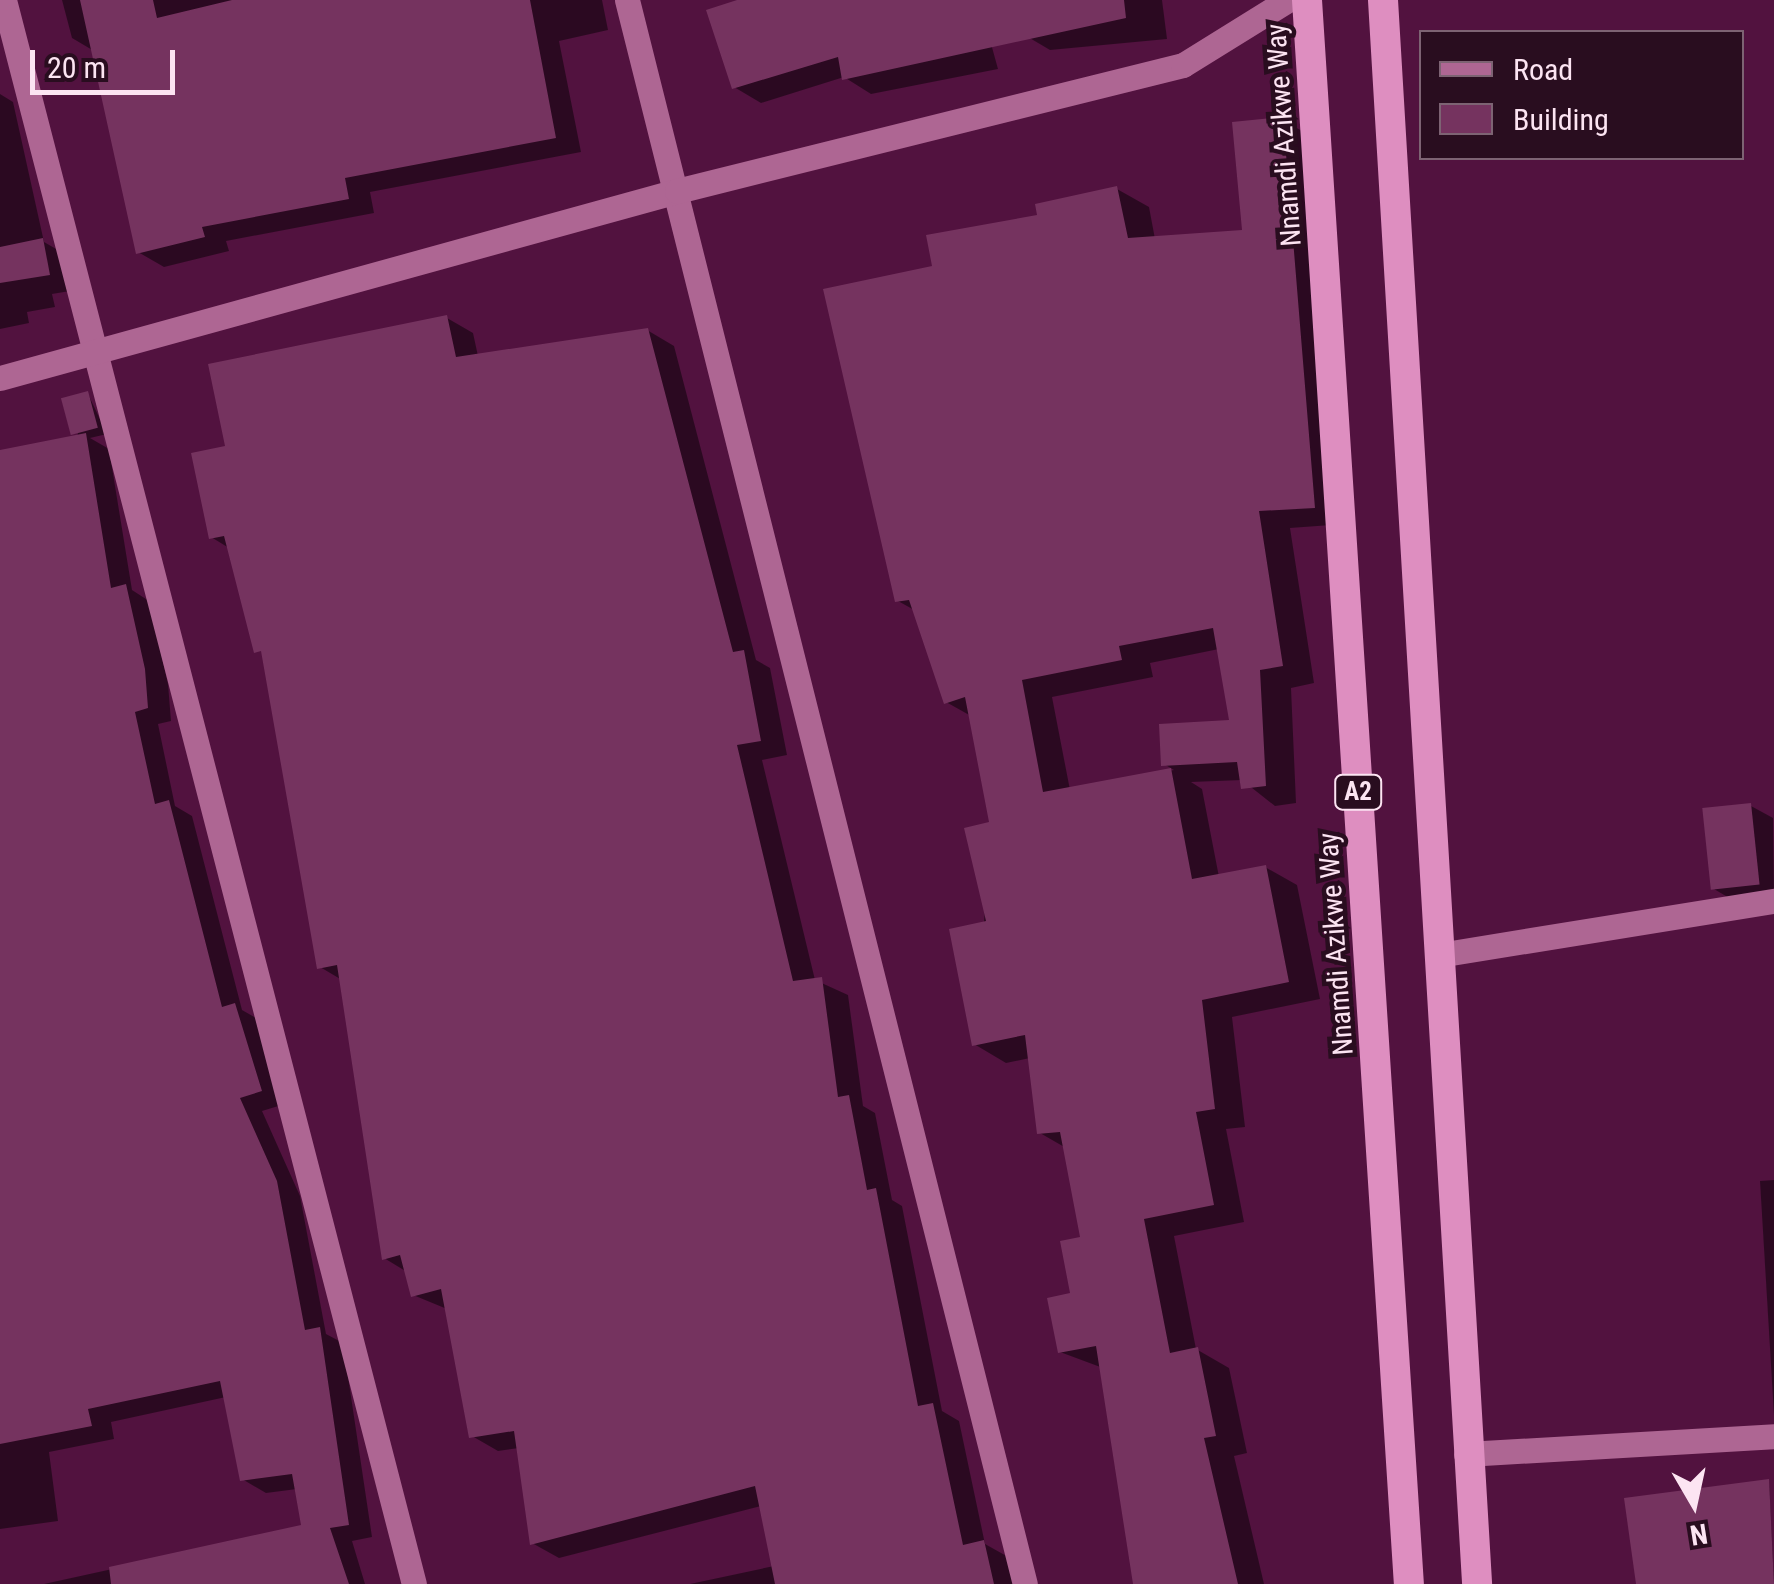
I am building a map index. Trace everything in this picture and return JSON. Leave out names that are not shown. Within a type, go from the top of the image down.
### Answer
[{"type":"highway","name":"Nnamdi Azikwe Way","points":[[1308,0],[1409,1584]]},
{"type":"highway","points":[[1382,0],[1446,954],[1466,1454],[1477,1584]]},
{"type":"street","points":[[4,0],[100,352],[414,1584]]},
{"type":"street","points":[[627,0],[1025,1584]]},
{"type":"street","points":[[0,378],[678,192],[1183,65],[1288,0]]},
{"type":"street","points":[[1446,954],[1774,901]]},
{"type":"street","points":[[1466,1454],[1774,1436]]},
{"type":"building","points":[[80,0],[153,0],[157,18],[232,0],[530,0],[556,138],[345,178],[349,199],[202,227],[205,237],[136,254]]},
{"type":"building","points":[[737,0],[1124,0],[1126,18],[842,80],[838,57],[732,89],[706,10]]},
{"type":"building","points":[[1283,117],[1315,508],[1259,511],[1283,666],[1260,670],[1266,786],[1241,789],[1237,762],[1161,766],[1159,724],[1229,720],[1213,628],[1119,646],[1122,660],[1022,680],[1043,792],[1171,768],[1192,879],[1266,865],[1289,982],[1202,1000],[1215,1109],[1196,1112],[1214,1205],[1144,1219],[1170,1353],[1198,1347],[1216,1436],[1204,1438],[1238,1584],[1133,1584],[1096,1346],[1058,1353],[1047,1298],[1070,1293],[1060,1241],[1080,1237],[1060,1132],[1037,1134],[1025,1035],[972,1046],[949,929],[986,921],[964,828],[989,822],[965,697],[944,704],[909,600],[895,602],[823,289],[932,266],[926,235],[1037,215],[1035,204],[1117,186],[1128,238],[1242,230],[1232,122]]},
{"type":"building","points":[[43,238],[50,275],[0,283],[0,247]]},
{"type":"building","points":[[447,315],[456,357],[648,328],[733,652],[744,650],[761,741],[737,745],[793,981],[822,977],[838,1097],[849,1095],[867,1190],[876,1188],[918,1406],[933,1403],[963,1545],[984,1540],[994,1584],[775,1584],[755,1486],[530,1545],[514,1431],[469,1438],[441,1289],[411,1297],[400,1255],[382,1260],[337,965],[317,969],[261,651],[254,653],[224,536],[209,539],[191,453],[225,446],[208,364]]},
{"type":"building","points":[[88,391],[98,428],[71,435],[61,398]]},
{"type":"building","points":[[86,433],[111,588],[126,584],[145,669],[148,708],[135,712],[155,804],[169,800],[222,1007],[235,1003],[262,1091],[240,1098],[277,1181],[305,1330],[320,1327],[349,1525],[330,1528],[349,1584],[111,1584],[109,1567],[301,1525],[292,1474],[240,1481],[220,1381],[88,1409],[92,1426],[0,1444],[0,450]]},
{"type":"building","points":[[1751,803],[1760,885],[1711,890],[1702,808]]},
{"type":"building","points":[[1769,1479],[1774,1584],[1636,1584],[1624,1498]]}]
